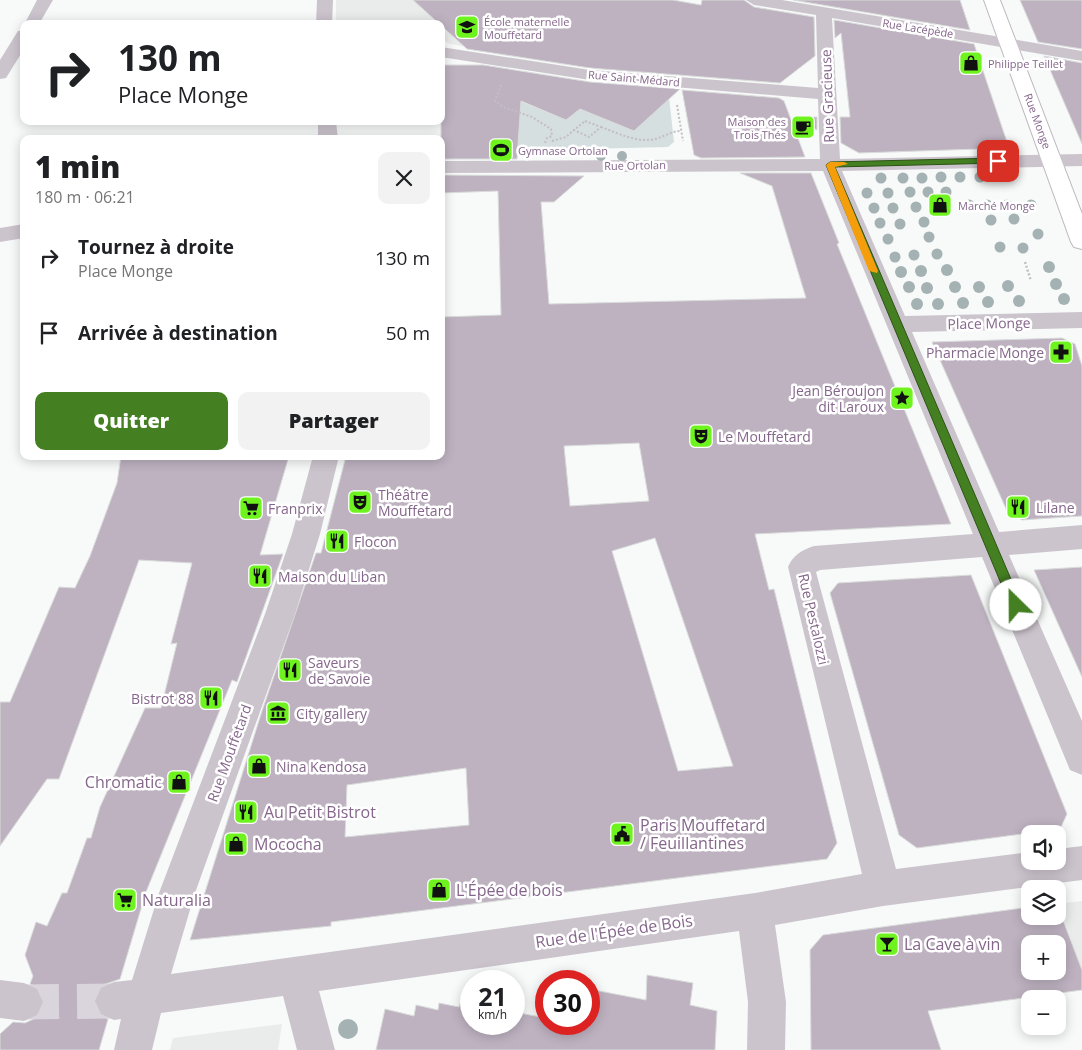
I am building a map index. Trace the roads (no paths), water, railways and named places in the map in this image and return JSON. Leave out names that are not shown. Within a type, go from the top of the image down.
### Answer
[{"type":"main road","name":"Rue Monge","points":[[992,0],[1010,43],[1052,160],[1078,222],[1082,242]]},
{"type":"street","points":[[32,20],[45,0]]},
{"type":"street","points":[[324,20],[325,0]]},
{"type":"street","name":"Rue Lacépède","points":[[754,0],[1082,56]]},
{"type":"street","name":"Rue Gracieuse","points":[[824,12],[830,165],[1082,759]]},
{"type":"street","points":[[1,72],[20,41]]},
{"type":"street","name":"Rue Saint-Médard","points":[[445,53],[590,75],[828,94]]},
{"type":"street","points":[[830,165],[1082,160]]},
{"type":"street","name":"Rue Ortolan","points":[[445,167],[686,164],[830,165]]},
{"type":"street","points":[[0,235],[20,232]]},
{"type":"street","name":"Place Monge","points":[[896,324],[1082,320]]},
{"type":"street","name":"Rue Mouffetard","points":[[133,1050],[129,1000],[177,893],[283,605],[306,534],[325,460]]},
{"type":"street","name":"Rue Pestalozzi","points":[[883,888],[804,583],[802,567],[814,558],[1082,537]]},
{"type":"street","name":"Rue de l'Épée de Bois","points":[[129,1000],[755,912],[883,888],[1082,863]]},
{"type":"street","points":[[755,912],[767,1002],[766,1050]]},
{"type":"street","points":[[297,977],[316,1050]]},
{"type":"tunnel","points":[[24,1002],[114,1001]]},
{"type":"place","name":"École maternelle Mouffetard","points":[[467,27]]},
{"type":"place","name":"Philippe Teillet","points":[[971,63]]},
{"type":"place","name":"Maison des Trois Thés","points":[[803,127]]},
{"type":"place","name":"Gymnase Ortolan","points":[[501,150]]},
{"type":"place","name":"Marché Monge","points":[[940,205]]},
{"type":"place","name":"Pharmacie Monge","points":[[1061,352]]},
{"type":"place","name":"Jean Béroujon dit Laroux","points":[[902,398]]},
{"type":"place","name":"Le Mouffetard","points":[[701,436]]},
{"type":"place","name":"Théâtre Mouffetard","points":[[360,502]]},
{"type":"place","name":"Lilane","points":[[1018,507]]},
{"type":"place","name":"Franprix","points":[[251,508]]},
{"type":"place","name":"Flocon","points":[[337,541]]},
{"type":"place","name":"Maison du Liban","points":[[260,576]]},
{"type":"place","name":"Saveurs de Savoie","points":[[290,670]]},
{"type":"place","name":"Bistrot 88","points":[[211,698]]},
{"type":"place","name":"City gallery","points":[[278,713]]},
{"type":"place","name":"Nina Kendosa","points":[[259,766]]},
{"type":"place","name":"Chromatic","points":[[179,782]]},
{"type":"place","name":"Au Petit Bistrot","points":[[246,812]]},
{"type":"place","name":"Paris Mouffetard / Feuillantines","points":[[622,834]]},
{"type":"place","name":"Mococha","points":[[236,844]]},
{"type":"place","name":"L'Épée de bois","points":[[439,890]]},
{"type":"place","name":"Naturalia","points":[[125,900]]},
{"type":"place","name":"La Cave à vin","points":[[887,944]]}]
